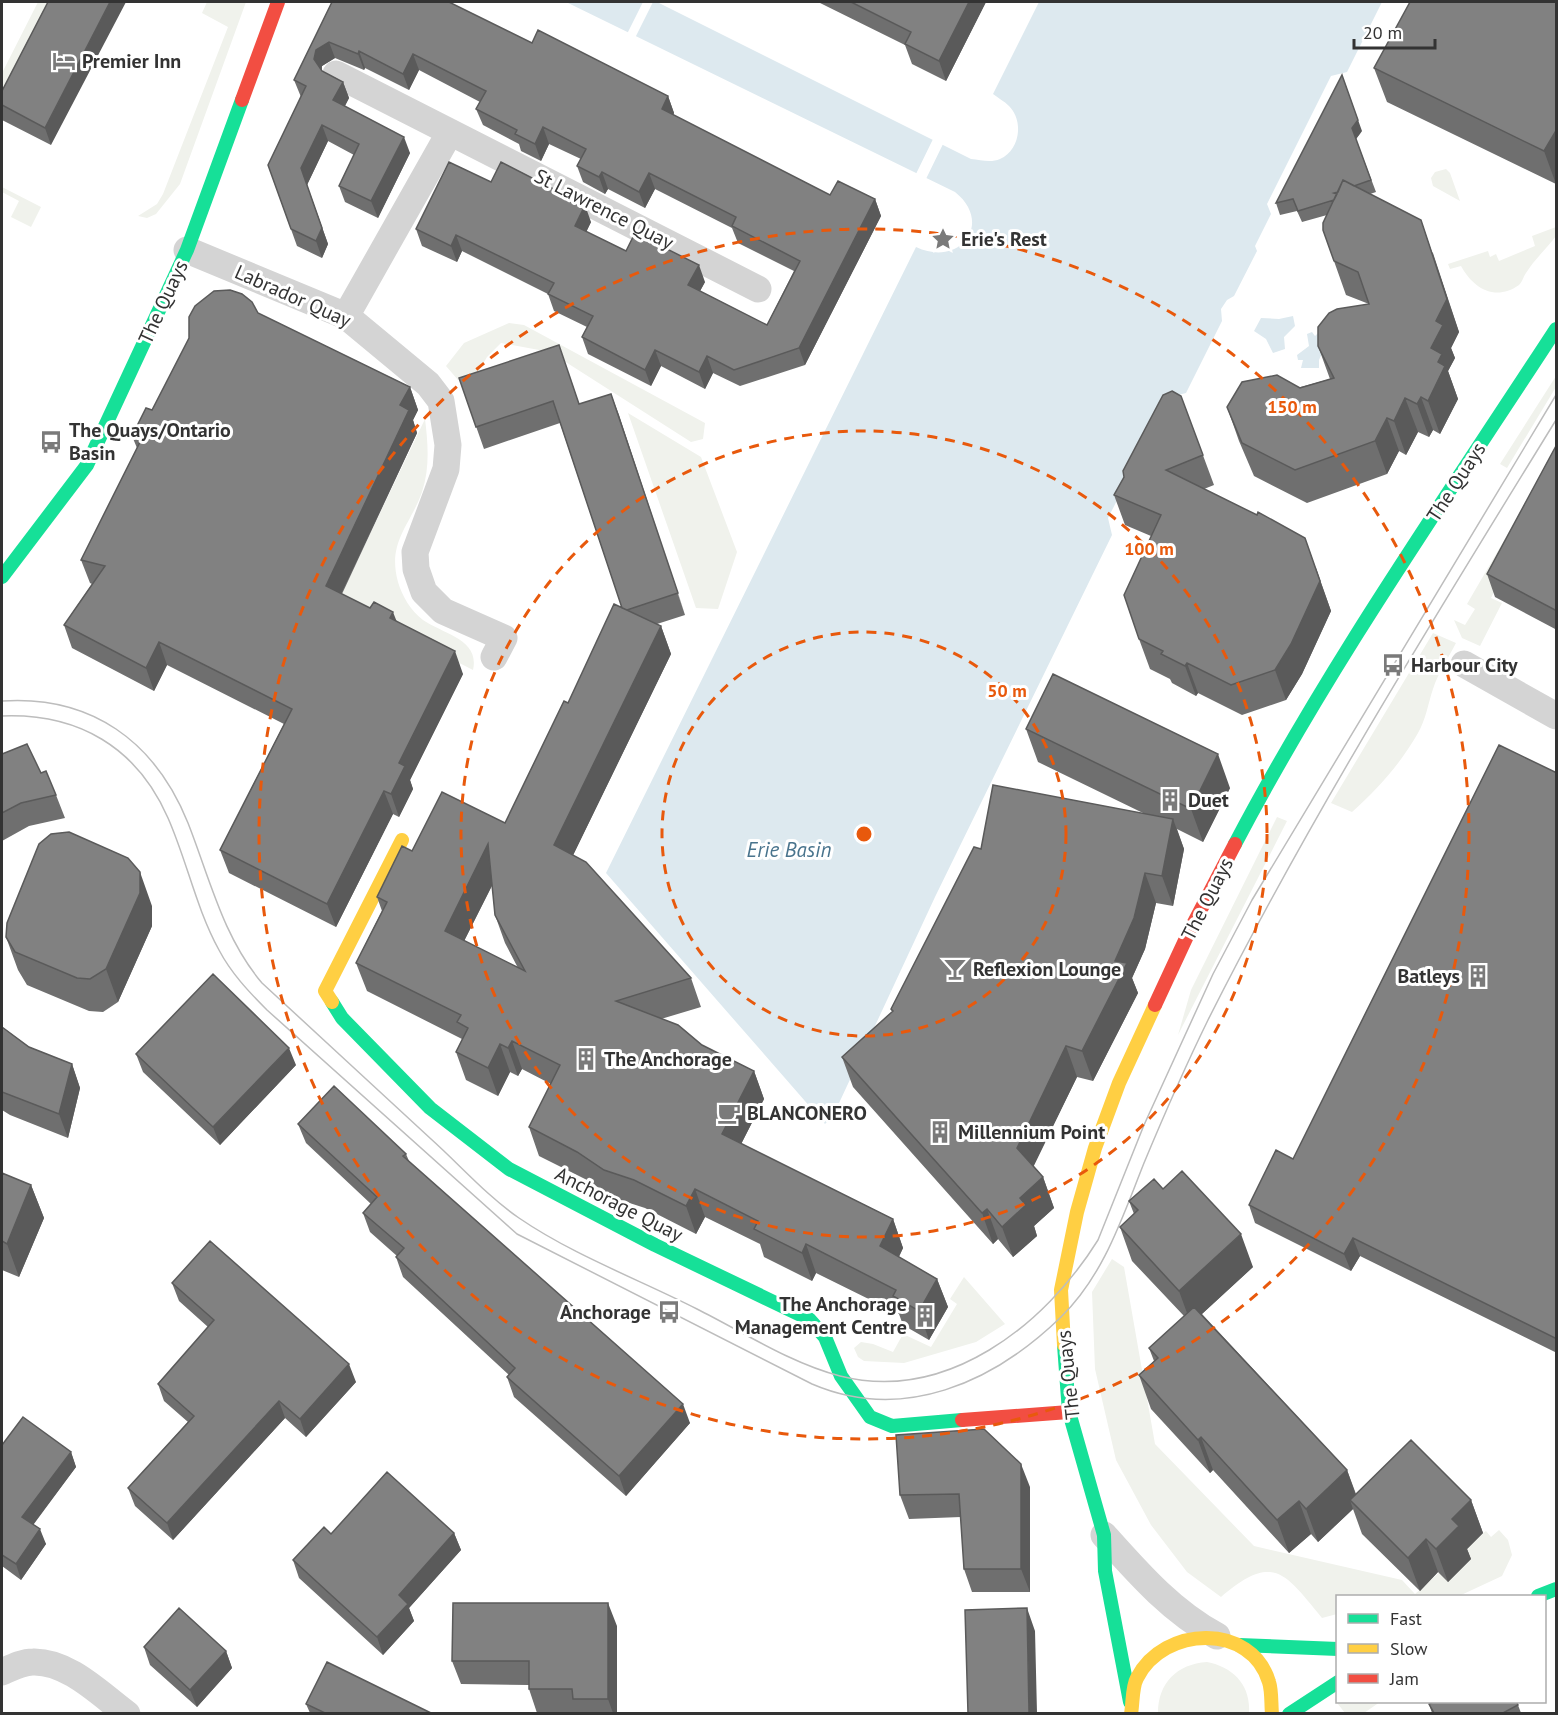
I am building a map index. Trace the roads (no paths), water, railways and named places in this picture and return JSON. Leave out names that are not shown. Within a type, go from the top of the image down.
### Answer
[{"type":"street","name":"The Quays","points":[[2,578],[87,465],[187,250],[278,2]]},
{"type":"street","name":"St Lawrence Quay","points":[[336,74],[758,289]]},
{"type":"street","points":[[346,316],[450,132]]},
{"type":"street","name":"Labrador Quay","points":[[187,250],[346,316],[414,370],[441,401],[448,446],[446,469],[415,552],[416,569],[424,592],[443,611],[499,647]]},
{"type":"street","name":"The Quays","points":[[1131,1708],[1105,1571],[1104,1535],[1069,1412],[1062,1290],[1077,1212],[1095,1148],[1119,1083],[1188,934],[1273,772],[1333,673],[1557,329]]},
{"type":"street","points":[[1464,664],[1557,716]]},
{"type":"street","name":"Anchorage Quay","points":[[402,840],[325,991],[342,1018],[430,1108],[509,1169],[655,1245],[809,1319],[825,1337],[841,1376],[870,1417],[892,1426],[1069,1412]]},
{"type":"street","name":"The Quays","points":[[1104,1535],[1168,1601],[1194,1624],[1228,1641]]},
{"type":"street","points":[[1541,1595],[1557,1589]]},
{"type":"street","points":[[1131,1708],[1133,1685],[1141,1669],[1166,1644],[1182,1637],[1336,1649]]},
{"type":"street","points":[[1228,1641],[1257,1660],[1269,1680],[1274,1703],[1272,1713]]},
{"type":"street","points":[[2,1672],[32,1662],[51,1665],[71,1673],[127,1713]]},
{"type":"street","points":[[1289,1713],[1336,1683]]},
{"type":"water","name":"Erie Basin","points":[[566,2],[657,2],[971,159],[990,161],[1007,155],[1016,142],[1018,127],[1014,112],[993,94],[1039,2],[1382,2],[1347,72],[1331,76],[1267,204],[1271,214],[1255,246],[1257,251],[1234,296],[1227,300],[1221,309],[1222,321],[1186,393],[1170,397],[1108,518],[1112,535],[935,897],[833,1116],[825,1124],[606,873],[916,247],[932,252],[946,252],[958,247],[967,239],[972,217],[966,204],[955,192]]},
{"type":"water","points":[[1293,316],[1295,326],[1284,337],[1285,349],[1273,353],[1266,339],[1254,331],[1261,318],[1279,319]]},
{"type":"water","points":[[1320,331],[1323,351],[1319,360],[1319,368],[1301,368],[1303,360],[1298,360],[1297,355],[1309,346],[1307,334],[1312,332],[1315,336]]},
{"type":"tram line","points":[[2,701],[34,701],[64,706],[91,715],[116,729],[138,747],[158,768],[174,794],[188,823],[227,927],[262,983],[485,1190],[519,1218],[561,1244],[803,1363],[840,1376],[880,1381],[918,1378],[955,1367],[989,1350],[1021,1328],[1050,1301],[1076,1271],[1098,1240],[1144,1125],[1213,974],[1252,900],[1556,395]]},
{"type":"tram line","points":[[2,716],[30,717],[80,728],[102,739],[140,772],[155,793],[168,818],[211,934],[229,967],[241,982],[267,1010],[517,1234],[812,1384],[846,1395],[880,1399],[913,1397],[945,1390],[1006,1361],[1061,1317],[1089,1283],[1119,1225],[1191,1055],[1289,867],[1376,716],[1556,420]]},
{"type":"place","name":"Premier Inn","points":[[64,61]]},
{"type":"place","name":"Erie's Rest","points":[[943,239]]},
{"type":"place","name":"The Quays/Ontario Basin","points":[[51,442]]},
{"type":"place","name":"Harbour City","points":[[1393,665]]},
{"type":"place","name":"Duet","points":[[1170,800]]},
{"type":"place","name":"Reflexion Lounge","points":[[955,969]]},
{"type":"place","name":"Batleys","points":[[1478,976]]},
{"type":"place","name":"The Anchorage","points":[[586,1059]]},
{"type":"place","name":"BLANCONERO","points":[[729,1113]]},
{"type":"place","name":"Millennium Point","points":[[940,1132]]},
{"type":"place","name":"Anchorage","points":[[669,1312]]},
{"type":"place","name":"The Anchorage Management Centre","points":[[925,1316]]}]
